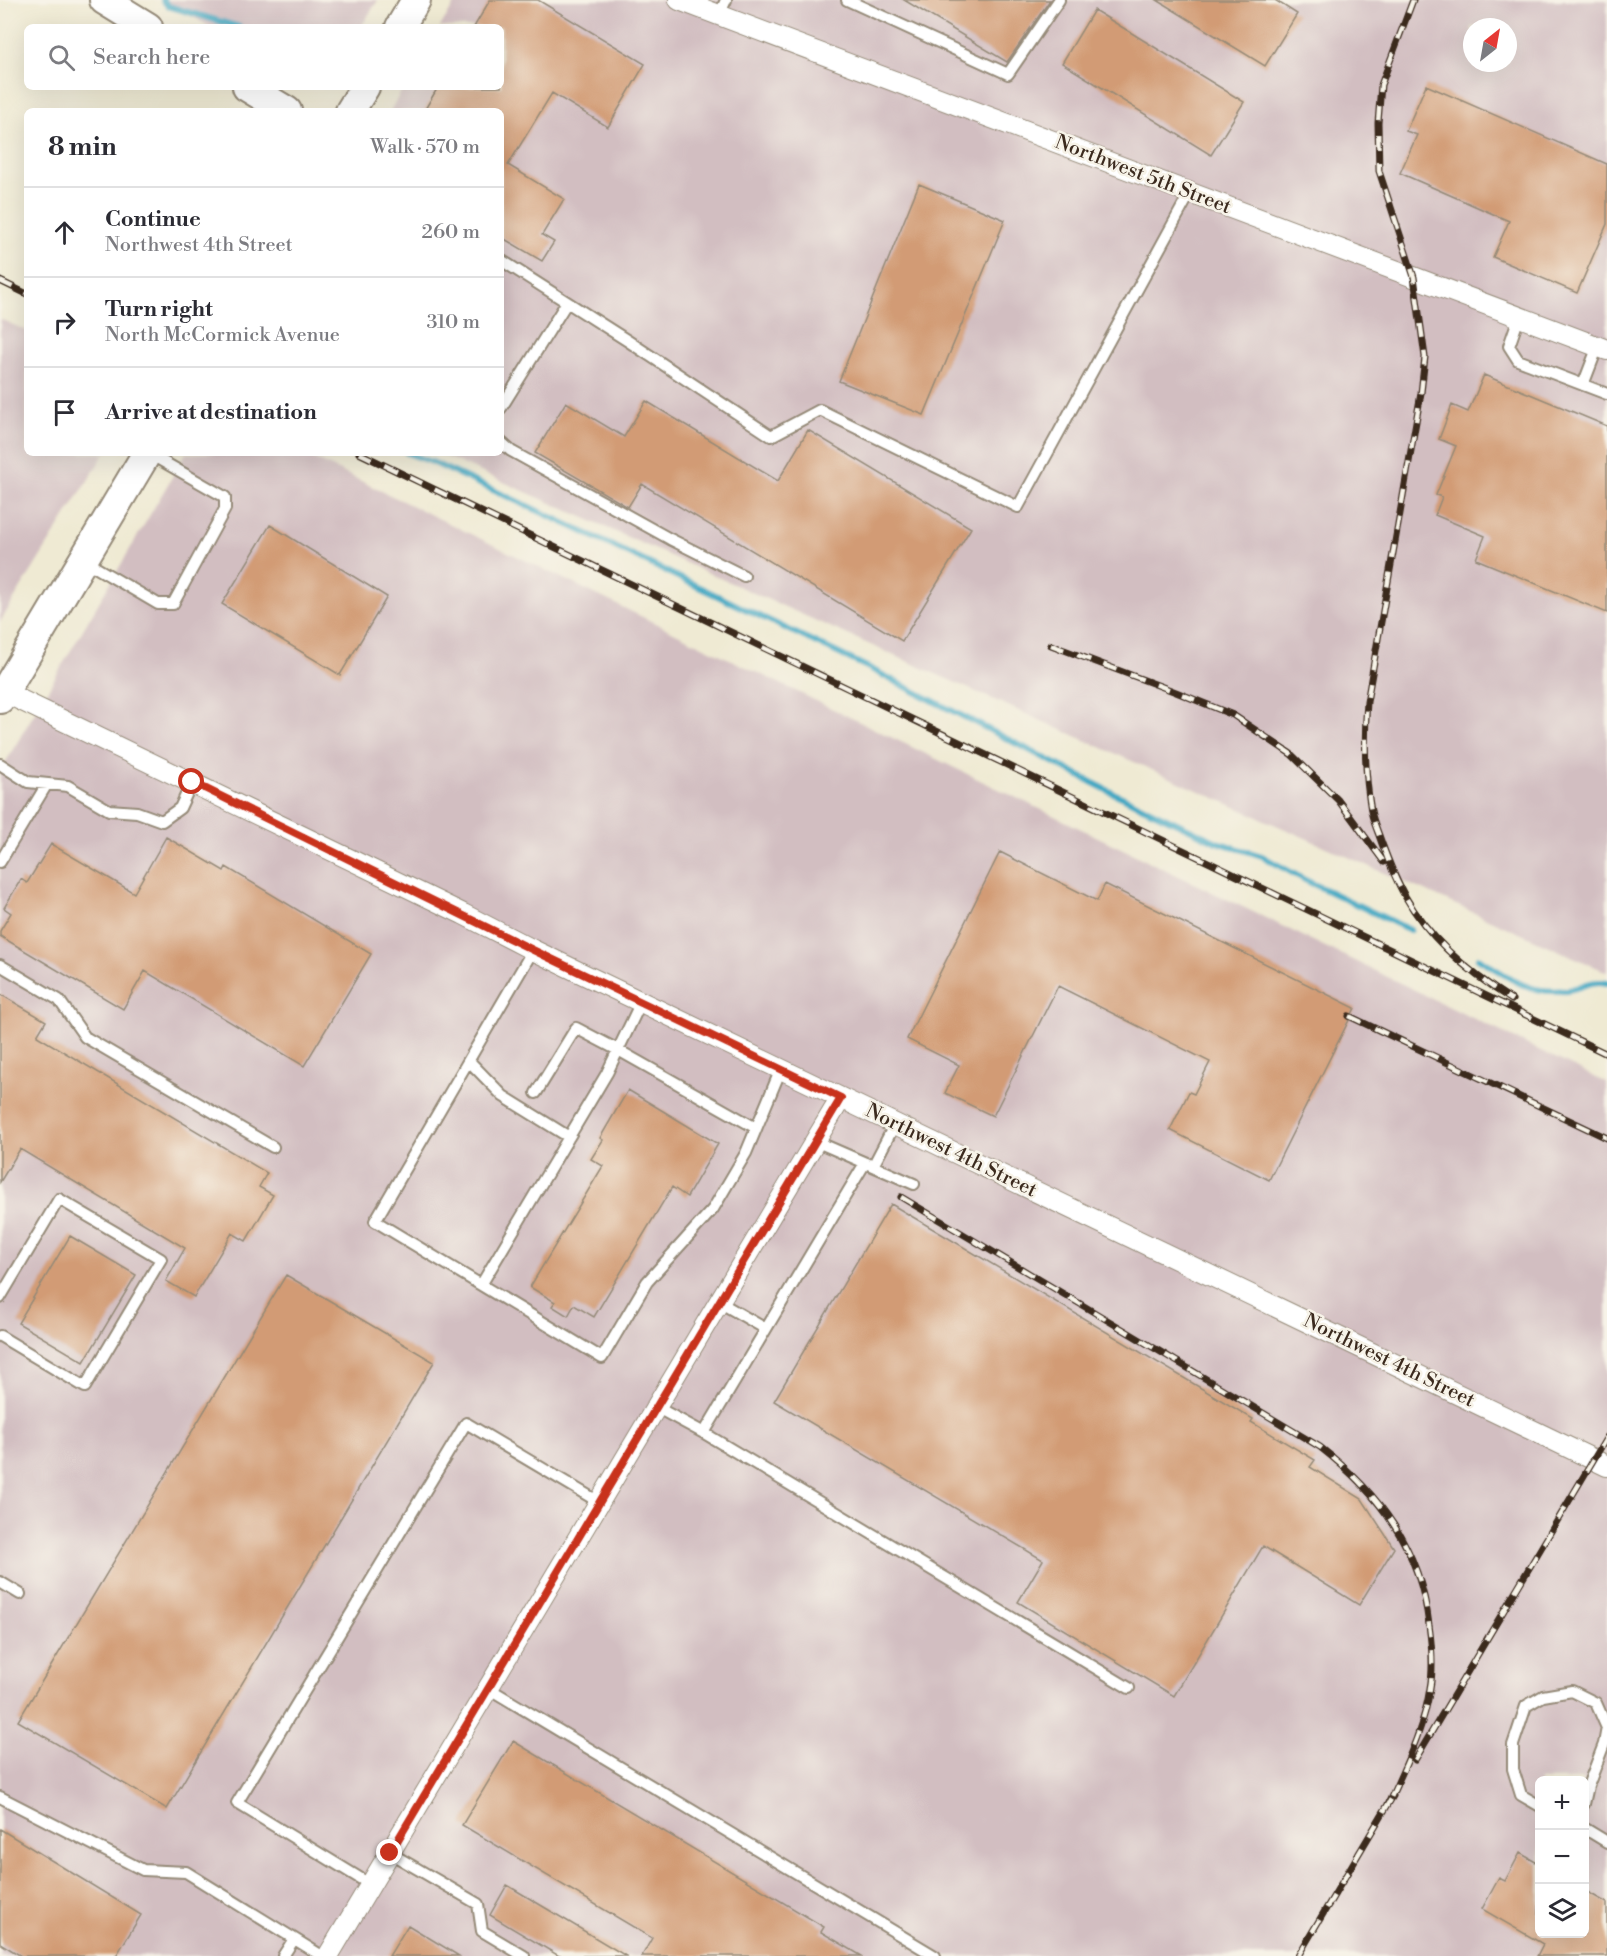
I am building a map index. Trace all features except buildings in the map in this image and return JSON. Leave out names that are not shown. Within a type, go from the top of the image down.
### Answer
[{"type":"main road","points":[[104,0],[143,24]]},
{"type":"main road","points":[[402,24],[416,0]]},
{"type":"main road","points":[[252,90],[282,108]]},
{"type":"main road","points":[[352,108],[363,90]]},
{"type":"main road","points":[[3,690],[146,456]]},
{"type":"street","name":"Northwest 5th Street","points":[[679,0],[723,8],[1190,193],[1602,348]]},
{"type":"street","name":"Northwest 4th Street","points":[[3,690],[781,1070],[1607,1466]]},
{"type":"street","points":[[328,1956],[841,1098]]},
{"type":"lane","points":[[846,0],[1008,74],[1059,0]]},
{"type":"lane","points":[[504,262],[771,436],[820,410],[1018,507],[1190,193]]},
{"type":"lane","points":[[504,403],[567,302]]},
{"type":"lane","points":[[1520,317],[1509,346],[1518,360],[1607,394]]},
{"type":"lane","points":[[1583,385],[1602,348]]},
{"type":"lane","points":[[504,445],[511,451],[650,528],[744,576]]},
{"type":"lane","points":[[83,560],[158,604],[173,604],[225,508],[225,497],[153,456]]},
{"type":"lane","points":[[0,764],[28,782],[68,786],[109,810],[137,812],[162,821],[180,808],[192,782]]},
{"type":"lane","points":[[0,862],[47,784]]},
{"type":"lane","points":[[533,950],[375,1221],[602,1358],[647,1282],[713,1209],[746,1153],[781,1070]]},
{"type":"lane","points":[[0,965],[58,1000],[85,1037],[273,1147]]},
{"type":"lane","points":[[481,1285],[569,1137],[618,1050],[641,1002]]},
{"type":"lane","points":[[537,1093],[576,1028],[756,1128]]},
{"type":"lane","points":[[469,1061],[503,1096],[569,1137]]},
{"type":"lane","points":[[704,1433],[766,1329],[895,1124]]},
{"type":"lane","points":[[816,1141],[914,1184]]},
{"type":"lane","points":[[0,1336],[85,1387],[161,1259],[59,1198],[1,1294]]},
{"type":"lane","points":[[719,1302],[766,1329]]},
{"type":"lane","points":[[656,1407],[704,1433],[1129,1688]]},
{"type":"lane","points":[[371,1885],[237,1803],[466,1423],[599,1502]]},
{"type":"lane","points":[[0,1582],[20,1594]]},
{"type":"lane","points":[[488,1688],[935,1956]]},
{"type":"lane","points":[[1535,1804],[1521,1796],[1513,1769],[1513,1745],[1526,1706],[1543,1695],[1572,1691],[1596,1703],[1607,1728],[1604,1744],[1589,1783]]},
{"type":"lane","points":[[0,1797],[143,1870],[186,1872],[322,1956]]},
{"type":"lane","points":[[1589,1828],[1607,1842]]},
{"type":"lane","points":[[390,1853],[478,1904],[482,1931],[524,1956]]},
{"type":"lane","points":[[284,1956],[294,1939]]},
{"type":"shaded area","points":[[164,0],[378,0],[363,24],[205,24]]},
{"type":"shaded area","points":[[457,0],[1607,0],[1607,972],[445,456],[504,456],[504,108],[392,108],[402,90],[504,90],[504,24],[442,24]]},
{"type":"shaded area","points":[[0,319],[24,330],[24,456],[103,456],[0,622]]},
{"type":"shaded area","points":[[184,456],[309,456],[1607,1083],[1607,1956],[0,1956],[0,772]]},
{"type":"waterway","points":[[163,0],[168,6],[229,24]]},
{"type":"waterway","points":[[415,456],[560,521],[867,667],[1107,790],[1217,842],[1262,856],[1305,880],[1410,930]]},
{"type":"waterway","points":[[1478,958],[1510,978],[1541,990],[1567,990],[1591,983],[1607,983]]},
{"type":"railway","points":[[1413,0],[1381,85],[1378,123],[1379,171],[1414,277],[1425,357],[1421,393],[1367,702],[1365,743],[1367,784],[1372,815],[1384,848],[1398,883],[1415,912],[1426,927],[1466,967],[1512,1000]]},
{"type":"railway","points":[[0,281],[24,293]]},
{"type":"railway","points":[[365,456],[1607,1054]]},
{"type":"railway","points":[[1051,645],[1233,715],[1291,754],[1338,800],[1384,862]]},
{"type":"railway","points":[[1349,1016],[1607,1138]]},
{"type":"railway","points":[[901,1197],[1320,1447],[1342,1465],[1378,1504],[1394,1525],[1417,1571],[1424,1597],[1432,1656],[1431,1680],[1423,1718],[1388,1804]]},
{"type":"railway","points":[[1415,1760],[1607,1437]]},
{"type":"railway","points":[[1298,1956],[1393,1796]]},
{"type":"route","points":[[192,782],[841,1098],[390,1853]]}]
